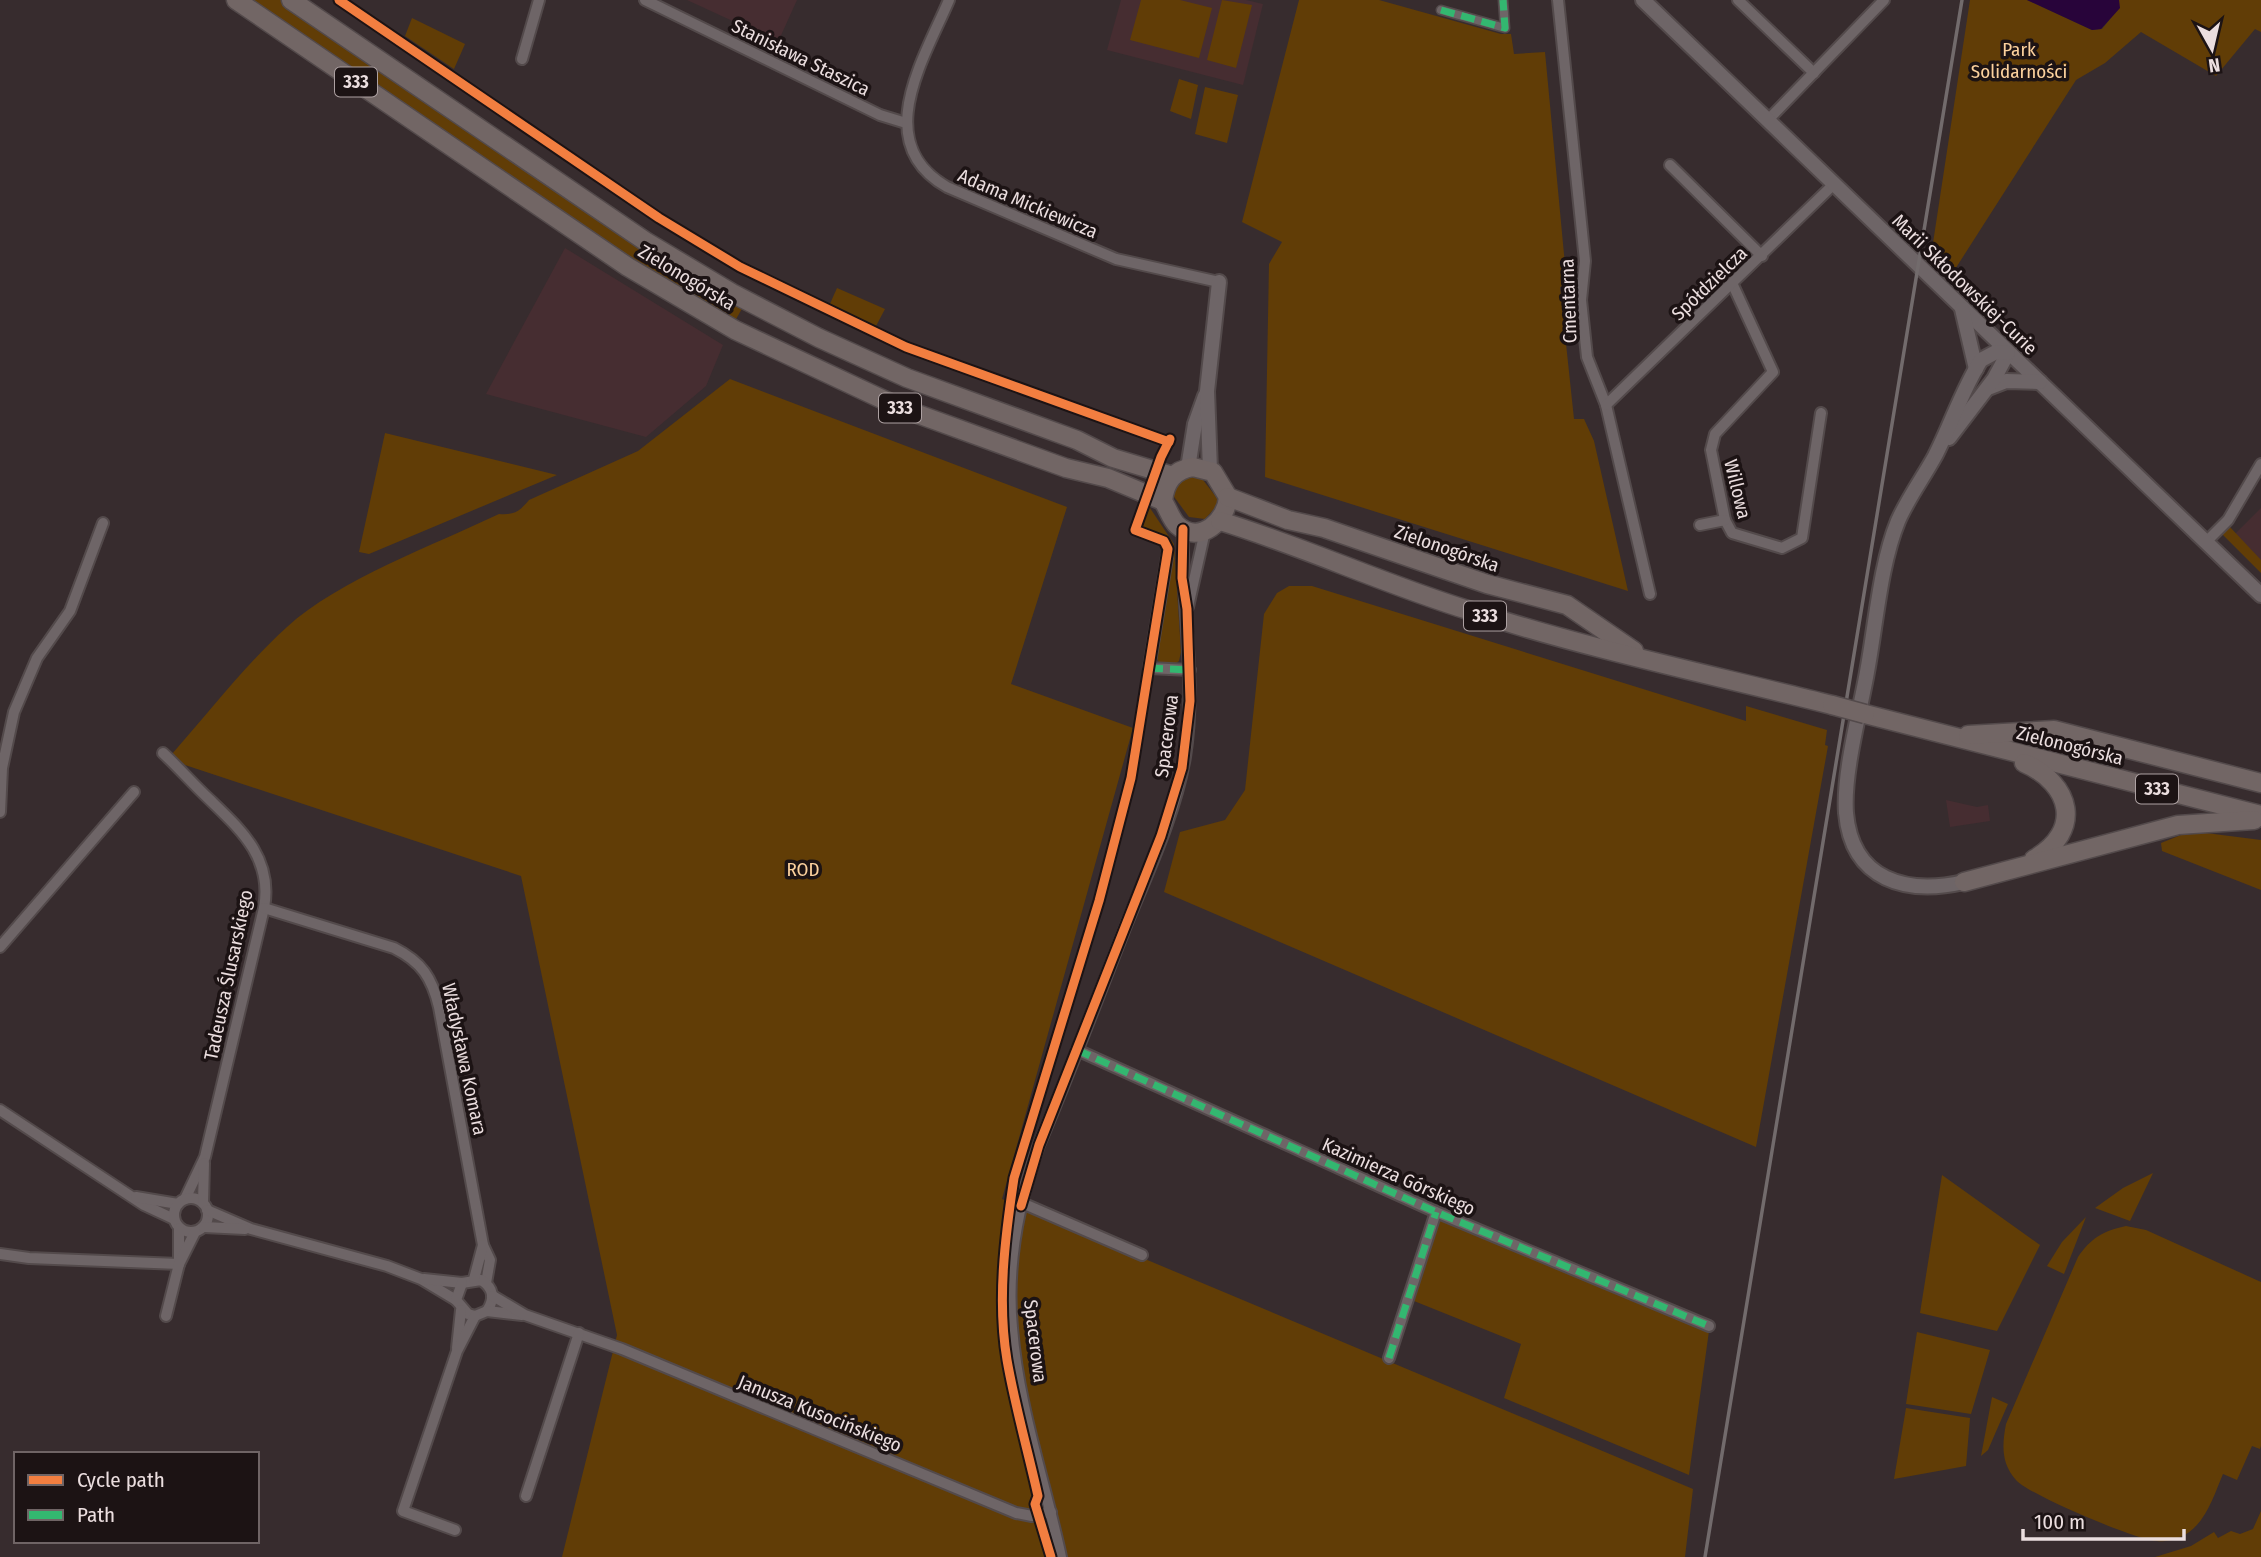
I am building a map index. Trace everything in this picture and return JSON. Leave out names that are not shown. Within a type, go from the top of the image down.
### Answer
[{"type":"main road","name":"Zielonogórska","points":[[236,0],[613,257],[735,330],[901,408],[1066,468],[1108,478],[1163,501]]},
{"type":"main road","name":"Zielonogórska","points":[[291,0],[645,241],[732,293],[819,338],[907,378],[1077,440],[1114,458],[1181,472]]},
{"type":"main road","points":[[1181,472],[1167,483],[1163,501],[1176,524],[1183,529],[1205,531],[1220,521],[1228,497],[1210,470]]},
{"type":"main road","name":"333","points":[[1181,472],[1210,470]]},
{"type":"main road","name":"Zielonogórska","points":[[1228,497],[1288,520],[1324,528],[1487,584],[1567,605],[1643,657]]},
{"type":"main road","name":"Zielonogórska","points":[[1220,521],[1284,541],[1316,557],[1469,611],[2261,817]]},
{"type":"main road","name":"Zielonogórska","points":[[1950,737],[2054,730],[2261,783]]},
{"type":"main road","points":[[1983,744],[2037,768],[2054,783],[2064,800],[2066,822],[2059,838],[2048,850],[2024,865]]},
{"type":"main road","points":[[1964,882],[2181,825],[2261,817]]},
{"type":"street","points":[[522,59],[538,0]]},
{"type":"street","name":"Stanisława Staszica","points":[[645,0],[880,115],[906,123]]},
{"type":"street","name":"Adama Mickiewicza","points":[[948,0],[907,97],[906,123],[917,160],[927,172],[947,187],[1116,259],[1219,282]]},
{"type":"street","points":[[1441,10],[1505,28],[1503,0]]},
{"type":"street","name":"Cmentarna","points":[[1558,0],[1584,261],[1581,300],[1587,357],[1606,405],[1650,594]]},
{"type":"street","name":"Marii Skłodowskiej-Curie","points":[[1643,0],[2261,595]]},
{"type":"street","points":[[1738,0],[1814,73]]},
{"type":"street","points":[[1768,120],[1884,0]]},
{"type":"street","points":[[1670,165],[1762,256]]},
{"type":"street","name":"Spółdzielcza","points":[[1606,405],[1834,184]]},
{"type":"street","points":[[1210,470],[1207,391],[1219,282]]},
{"type":"street","name":"Willowa","points":[[1732,285],[1773,372],[1715,434],[1711,450],[1725,520],[1732,533],[1782,548],[1802,538],[1821,413]]},
{"type":"street","points":[[1960,305],[1976,369]]},
{"type":"street","points":[[1935,456],[1987,389],[2005,363],[2008,353],[1991,354],[1976,369],[1935,456],[1906,505],[1894,536],[1856,733],[1846,814],[1850,834],[1859,853],[1871,868],[1886,879],[1919,888],[1964,882]]},
{"type":"street","points":[[1987,389],[1998,383],[2039,382]]},
{"type":"street","points":[[1181,472],[1207,391]]},
{"type":"street","points":[[2206,542],[2228,520],[2261,464]]},
{"type":"street","points":[[1700,525],[1725,520]]},
{"type":"street","points":[[0,812],[1,768],[19,698],[37,658],[70,611],[103,523]]},
{"type":"street","name":"Spacerowa","points":[[1061,1557],[1015,1358],[1012,1328],[1014,1239],[1021,1203],[1039,1145],[1176,794],[1189,726],[1187,609],[1182,578],[1183,529]]},
{"type":"street","name":"Spacerowa","points":[[1187,609],[1205,531]]},
{"type":"street","points":[[1167,557],[1149,668],[1189,670]]},
{"type":"street","name":"Tadeusza Ślusarskiego","points":[[163,752],[250,842],[265,872],[264,908],[205,1157],[205,1207],[200,1229],[179,1264]]},
{"type":"street","points":[[0,947],[134,792]]},
{"type":"street","name":"Władysława Komara","points":[[264,908],[394,948],[414,959],[428,974],[439,1007],[483,1245],[491,1260],[486,1283]]},
{"type":"street","name":"Kazimierza Górskiego","points":[[1077,1051],[1436,1212],[1709,1326]]},
{"type":"street","points":[[0,1110],[177,1224],[200,1229],[251,1230],[348,1253],[421,1279],[462,1283],[474,1279],[486,1283],[493,1296],[525,1315]]},
{"type":"street","name":"Tadeusza Ślusarskiego","points":[[179,1264],[177,1224],[182,1201],[205,1157]]},
{"type":"street","points":[[136,1197],[182,1201],[205,1207],[251,1230]]},
{"type":"street","points":[[1021,1203],[1142,1255]]},
{"type":"street","points":[[1389,1358],[1436,1212]]},
{"type":"street","points":[[474,1279],[483,1245]]},
{"type":"street","points":[[0,1254],[29,1258],[179,1264],[166,1316]]},
{"type":"street","points":[[421,1279],[475,1316]]},
{"type":"street","points":[[457,1351],[458,1305],[462,1283]]},
{"type":"street","points":[[487,1311],[493,1296]]},
{"type":"street","points":[[456,1530],[402,1511],[457,1351],[475,1316],[487,1311],[525,1315]]},
{"type":"street","name":"Janusza Kusocińskiego","points":[[525,1315],[579,1333],[1016,1513],[1032,1516],[1051,1512]]},
{"type":"street","points":[[526,1496],[579,1333]]},
{"type":"shaded area","points":[[687,0],[797,0],[778,42]]},
{"type":"shaded area","points":[[1121,0],[1246,0],[1263,4],[1243,85],[1107,50]]},
{"type":"shaded area","points":[[2027,0],[2119,0],[2120,8],[2101,29],[2092,30]]},
{"type":"shaded area","points":[[565,248],[723,345],[706,386],[646,437],[486,394]]},
{"type":"shaded area","points":[[2261,508],[2261,569],[2230,539]]},
{"type":"shaded area","points":[[1946,800],[1977,807],[1988,805],[1990,821],[1950,827]]},
{"type":"green space","points":[[249,0],[287,0],[744,305],[735,321],[612,246]]},
{"type":"green space","points":[[1141,0],[1180,0],[1212,8],[1199,58],[1130,40]]},
{"type":"green space","points":[[1222,0],[1252,5],[1236,68],[1207,60]]},
{"type":"green space","points":[[1299,0],[1379,0],[1501,34],[1511,34],[1514,54],[1545,52],[1567,286],[1560,287],[1574,419],[1584,419],[1594,441],[1628,591],[1265,477],[1269,264],[1282,242],[1242,222]]},
{"type":"green space","name":"Park Solidarności","points":[[1970,0],[2027,0],[2092,30],[2102,29],[2119,8],[2119,0],[2261,0],[2261,32],[2255,29],[2216,76],[2141,32],[2105,63],[2076,80],[1952,274],[1931,256]]},
{"type":"green space","points":[[412,18],[465,44],[454,69],[405,36]]},
{"type":"green space","points":[[1179,79],[1198,85],[1191,119],[1170,111]]},
{"type":"green space","points":[[1205,87],[1238,95],[1227,143],[1195,134]]},
{"type":"green space","points":[[837,288],[885,309],[875,328],[829,306]]},
{"type":"green space","name":"ROD","points":[[730,379],[1067,507],[1011,684],[1133,728],[1002,1199],[1693,1489],[1685,1557],[562,1557],[617,1335],[521,876],[185,765],[172,754],[257,657],[308,610],[332,594],[388,565],[499,514],[516,512],[529,500],[638,451]]},
{"type":"green space","points":[[385,433],[557,475],[369,554],[359,552]]},
{"type":"green space","points":[[1194,477],[1203,480],[1220,502],[1205,519],[1189,517],[1172,494],[1180,481]]},
{"type":"green space","points":[[1148,505],[1174,544],[1181,652],[1179,661],[1172,666],[1160,664],[1156,657],[1173,559],[1170,558],[1166,541],[1141,528]]},
{"type":"green space","points":[[2229,526],[2261,560],[2261,573],[2221,533]]},
{"type":"green space","points":[[1289,586],[1312,586],[1746,721],[1746,706],[1827,730],[1825,745],[1828,746],[1756,1147],[1164,892],[1180,832],[1225,820],[1245,790],[1264,614],[1277,593]]},
{"type":"green space","points":[[2206,833],[2261,840],[2261,890],[2162,851],[2161,843],[2181,835]]},
{"type":"green space","points":[[2153,1173],[2130,1221],[2095,1208],[2123,1188]]},
{"type":"green space","points":[[1942,1175],[2040,1245],[1997,1331],[1920,1313]]},
{"type":"green space","points":[[2086,1217],[2064,1274],[2047,1266],[2062,1242]]},
{"type":"green space","points":[[1440,1219],[1709,1331],[1689,1475],[1504,1398],[1521,1344],[1414,1301]]},
{"type":"green space","points":[[2126,1226],[2146,1230],[2261,1282],[2260,1449],[2252,1446],[2237,1480],[2223,1474],[2207,1511],[2195,1527],[2178,1538],[2165,1541],[2145,1539],[2128,1533],[2041,1496],[2016,1480],[2004,1454],[2006,1424],[2078,1257],[2098,1236]]},
{"type":"green space","points":[[1917,1332],[1990,1350],[1971,1414],[1906,1404]]},
{"type":"green space","points":[[1992,1397],[2008,1404],[1988,1450],[1981,1456]]},
{"type":"green space","points":[[1906,1408],[1970,1418],[1966,1466],[1894,1479]]},
{"type":"green space","points":[[2261,1511],[2261,1557],[2155,1557],[2191,1546],[2214,1532],[2218,1538],[2231,1531],[2240,1534],[2253,1529]]},
{"type":"railway","points":[[1705,1557],[1962,0]]},
{"type":"marked path","points":[[1441,10],[1505,28],[1503,0]]},
{"type":"marked path","points":[[1149,668],[1190,670]]},
{"type":"marked path","points":[[1077,1050],[1436,1212],[1709,1326]]},
{"type":"marked path","points":[[1389,1358],[1436,1212]]},
{"type":"cycle path","points":[[339,0],[659,218],[740,267],[906,347],[1169,442]]},
{"type":"cycle path","points":[[1051,1557],[1035,1504],[1038,1496],[1007,1360],[1002,1292],[1005,1246],[1014,1178],[1099,901],[1131,778],[1168,549],[1164,541],[1135,530],[1170,439]]},
{"type":"cycle path","points":[[1021,1206],[1039,1145],[1161,836],[1182,768],[1190,701],[1187,609],[1182,578],[1183,529]]}]
